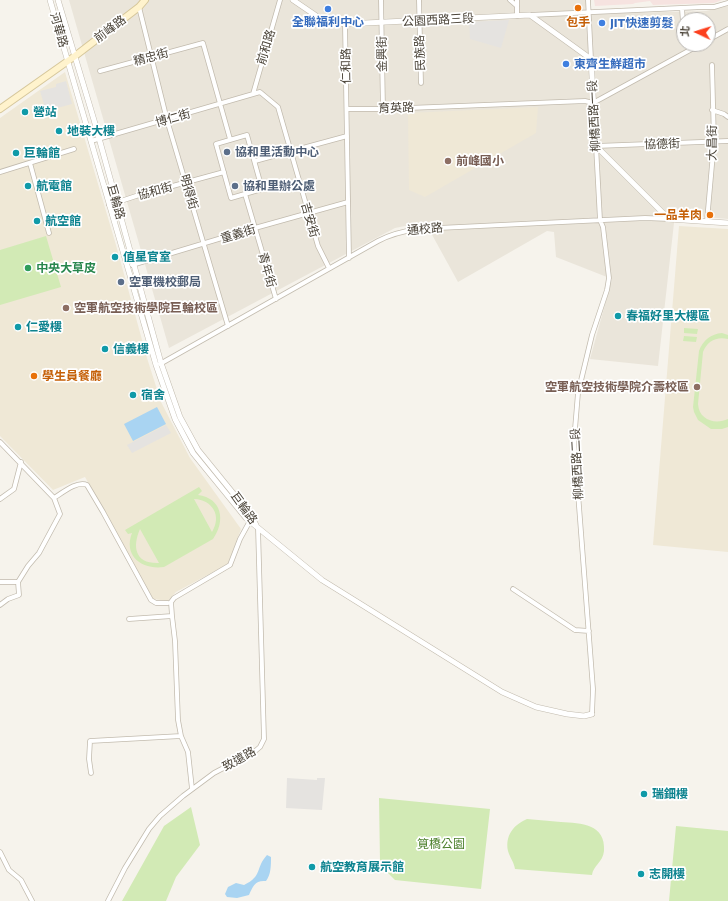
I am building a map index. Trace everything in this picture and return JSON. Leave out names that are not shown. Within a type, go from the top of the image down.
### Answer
[{"type":"main road","name":"前峰路","points":[[68,61],[139,7],[145,0]]},
{"type":"main road","points":[[0,109],[68,61]]},
{"type":"street","name":"河華路","points":[[50,0],[68,61]]},
{"type":"street","name":"河華路","points":[[58,0],[74,56]]},
{"type":"street","name":"前和路","points":[[253,94],[280,0]]},
{"type":"street","name":"公園西路三段","points":[[293,0],[318,17],[345,24],[714,7],[728,3]]},
{"type":"street","name":"金興街","points":[[381,0],[383,109]]},
{"type":"street","name":"民族路","points":[[419,0],[421,83]]},
{"type":"street","points":[[510,0],[517,6]]},
{"type":"street","points":[[517,0],[517,16]]},
{"type":"street","name":"柳橋西路一段","points":[[588,0],[600,220]]},
{"type":"street","name":"明得街","points":[[139,7],[167,120],[228,326]]},
{"type":"street","points":[[682,8],[682,12]]},
{"type":"street","points":[[530,15],[591,59]]},
{"type":"street","name":"仁和路","points":[[345,24],[347,109]]},
{"type":"street","points":[[716,36],[728,29]]},
{"type":"street","name":"精忠街","points":[[100,71],[203,43],[220,104]]},
{"type":"street","points":[[593,103],[686,52]]},
{"type":"street","name":"巨輪路","points":[[74,56],[134,265],[159,364]]},
{"type":"street","name":"巨輪路","points":[[68,61],[127,268],[159,364],[180,417],[198,450],[258,528]]},
{"type":"street","name":"大昌街","points":[[707,221],[714,142],[712,65]]},
{"type":"street","name":"吉安街","points":[[253,94],[260,92],[278,107],[318,246],[329,268]]},
{"type":"street","name":"博仁街","points":[[91,141],[253,94]]},
{"type":"street","name":"育英路","points":[[347,109],[383,109],[585,101],[593,103]]},
{"type":"street","points":[[220,104],[230,139]]},
{"type":"street","points":[[347,109],[349,258]]},
{"type":"street","points":[[712,110],[728,117]]},
{"type":"street","points":[[247,135],[254,161],[262,189],[231,198],[216,144],[247,135]]},
{"type":"street","points":[[254,161],[348,136]]},
{"type":"street","name":"協德街","points":[[596,146],[728,141]]},
{"type":"street","points":[[596,146],[669,219]]},
{"type":"street","points":[[0,172],[74,149]]},
{"type":"street","points":[[30,163],[50,232]]},
{"type":"street","name":"協和街","points":[[109,204],[224,172]]},
{"type":"street","name":"青年街","points":[[245,194],[276,299]]},
{"type":"street","name":"重義街","points":[[127,268],[255,228],[348,202]]},
{"type":"street","name":"通校路","points":[[159,364],[390,235],[418,229],[645,218],[728,223]]},
{"type":"street","name":"柳橋西路二段","points":[[592,714],[593,688],[574,441],[578,393],[592,335],[607,290],[609,278],[603,227],[600,220]]},
{"type":"street","points":[[0,442],[21,462],[54,498],[60,514],[40,553],[28,566],[18,582],[19,596],[8,599],[0,605]]},
{"type":"street","points":[[0,499],[14,490],[21,462]]},
{"type":"street","points":[[54,498],[78,484],[84,483],[87,485],[151,600],[156,603],[168,603]]},
{"type":"street","points":[[192,789],[188,752],[181,736],[178,720],[175,641],[171,602],[174,598],[230,565],[240,539],[251,519]]},
{"type":"street","points":[[258,528],[322,580],[502,692],[536,707],[578,716],[592,714]]},
{"type":"street","name":"致遠路","points":[[108,901],[125,868],[149,829],[160,816],[214,773],[254,752],[260,747],[264,739],[258,528]]},
{"type":"street","points":[[0,582],[18,582]]},
{"type":"street","points":[[513,589],[575,630],[589,631]]},
{"type":"street","points":[[129,619],[172,616]]},
{"type":"street","points":[[90,773],[90,741],[181,736]]},
{"type":"street","points":[[0,852],[10,870],[21,880],[32,901]]},
{"type":"shaded area","points":[[69,0],[588,0],[589,14],[706,11],[728,6],[728,219],[675,214],[658,366],[590,359],[612,279],[556,257],[554,232],[547,231],[458,282],[425,222],[395,228],[169,348]]},
{"type":"shaded area","points":[[594,0],[722,0],[714,3],[653,5],[650,1],[633,4],[595,6]]},
{"type":"shaded area","points":[[509,20],[501,48],[470,39],[469,22]]},
{"type":"shaded area","name":"空軍航空技術學院巨輪校區","points":[[65,72],[161,402],[190,458],[241,529],[228,564],[176,592],[168,601],[153,599],[85,477],[53,490],[0,436],[0,118]]},
{"type":"shaded area","points":[[66,81],[72,104],[46,111],[40,91],[56,87],[56,84]]},
{"type":"shaded area","name":"前峰國小","points":[[538,107],[536,133],[425,197],[409,190],[408,113]]},
{"type":"shaded area","name":"空軍航空技術學院介壽校區","points":[[679,226],[728,229],[728,552],[653,545]]},
{"type":"shaded area","points":[[166,425],[171,433],[132,453],[127,445]]},
{"type":"shaded area","points":[[287,778],[317,780],[317,778],[325,778],[322,810],[286,808]]},
{"type":"green space","name":"中央大草皮","points":[[46,236],[61,287],[0,305],[0,250]]},
{"type":"green space","points":[[684,328],[698,329],[697,334],[684,333]]},
{"type":"green space","points":[[722,333],[728,335],[728,339],[720,338],[713,340],[707,345],[703,352],[698,404],[699,409],[701,414],[708,420],[723,421],[728,419],[728,427],[722,429],[711,429],[698,420],[693,407],[699,351],[708,338]]},
{"type":"green space","points":[[684,336],[697,337],[696,342],[683,341]]},
{"type":"green space","points":[[199,487],[202,491],[198,495],[206,497],[212,501],[217,505],[219,511],[220,525],[213,539],[164,567],[148,566],[136,560],[132,555],[130,548],[132,533],[128,534],[125,530]],"holes":[[[194,499],[206,502],[214,510],[216,520],[212,532]],[[140,529],[159,563],[151,563],[140,557],[136,548],[136,542]]]},
{"type":"green space","name":"筧橋公園","points":[[379,798],[490,809],[481,889],[395,880],[385,870],[380,861]]},
{"type":"green space","points":[[191,807],[200,845],[176,877],[166,901],[122,901],[164,826]]},
{"type":"green space","points":[[527,819],[584,824],[597,830],[604,842],[604,851],[602,858],[594,869],[592,875],[515,869],[507,846],[509,836],[518,824]]},
{"type":"green space","points":[[676,826],[728,831],[728,901],[669,901]]},
{"type":"water","points":[[157,407],[166,424],[133,441],[124,424]]},
{"type":"water","points":[[267,855],[271,857],[268,879],[253,886],[249,895],[237,898],[227,897],[225,894],[228,887],[236,883],[244,885],[254,878]]},
{"type":"place","name":"包手","points":[[578,8]]},
{"type":"place","name":"全聯福利中心","points":[[328,9]]},
{"type":"place","name":"JIT快速剪髮","points":[[602,23]]},
{"type":"place","name":"東齊生鮮超市","points":[[566,64]]},
{"type":"place","name":"營站","points":[[25,112]]},
{"type":"place","name":"地裝大樓","points":[[59,131]]},
{"type":"place","name":"協和里活動中心","points":[[227,152]]},
{"type":"place","name":"巨輪館","points":[[16,153]]},
{"type":"place","name":"前峰國小","points":[[448,161]]},
{"type":"place","name":"航電館","points":[[28,186]]},
{"type":"place","name":"協和里辦公處","points":[[235,186]]},
{"type":"place","name":"一品羊肉","points":[[710,215]]},
{"type":"place","name":"航空館","points":[[37,221]]},
{"type":"place","name":"值星官室","points":[[115,257]]},
{"type":"place","name":"中央大草皮","points":[[28,268]]},
{"type":"place","name":"空軍機校郵局","points":[[121,282]]},
{"type":"place","name":"空軍航空技術學院巨輪校區","points":[[66,308]]},
{"type":"place","name":"春福好里大樓區","points":[[618,316]]},
{"type":"place","name":"仁愛樓","points":[[18,327]]},
{"type":"place","name":"信義樓","points":[[105,349]]},
{"type":"place","name":"學生員餐廳","points":[[34,376]]},
{"type":"place","name":"空軍航空技術學院介壽校區","points":[[697,387]]},
{"type":"place","name":"宿舍","points":[[133,395]]},
{"type":"place","name":"瑞鈿樓","points":[[644,794]]},
{"type":"place","name":"航空教育展示館","points":[[312,867]]},
{"type":"place","name":"志開樓","points":[[641,874]]}]
